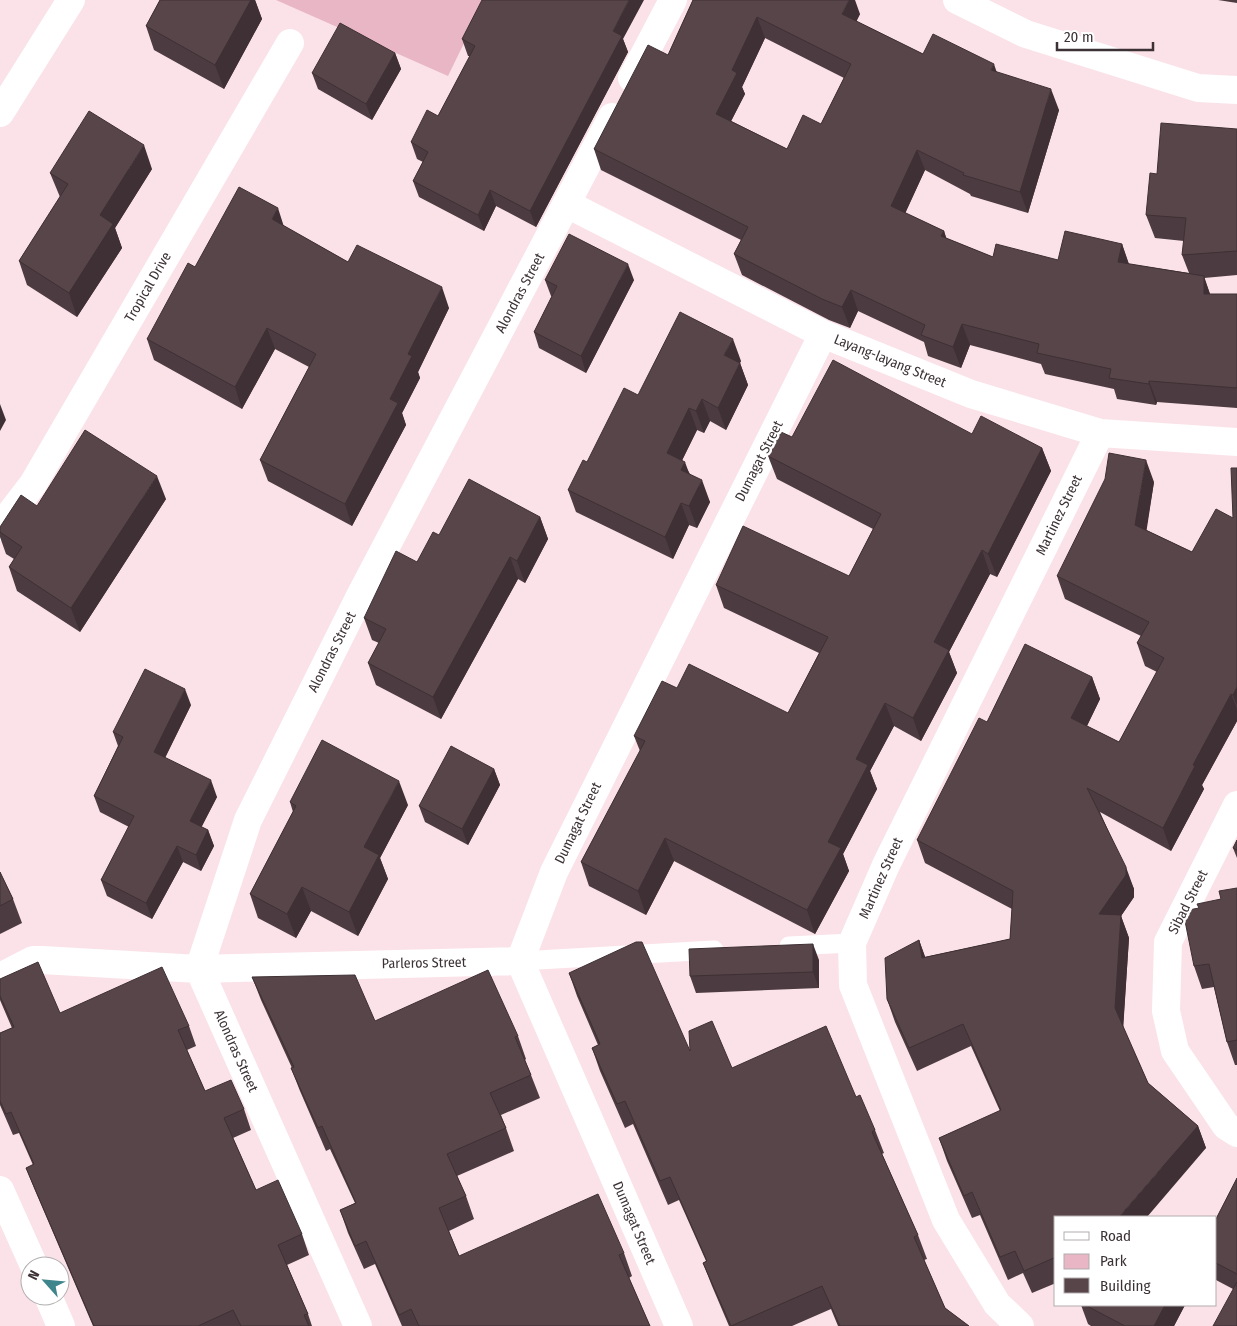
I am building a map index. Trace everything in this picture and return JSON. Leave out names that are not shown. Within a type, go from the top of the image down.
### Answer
[{"type":"street","points":[[0,113],[71,0]]},
{"type":"street","name":"Alondras Street","points":[[358,1326],[199,969],[248,820],[360,596],[673,0]]},
{"type":"street","points":[[957,0],[1034,37],[1198,88],[1237,90]]},
{"type":"street","name":"Tropical Drive","points":[[0,527],[33,484],[290,42]]},
{"type":"street","name":"Layang-layang Street","points":[[567,204],[823,334],[971,394],[1100,433],[1237,442]]},
{"type":"street","name":"Dumagat Street","points":[[679,1326],[520,960],[554,872],[823,334]]},
{"type":"street","name":"Martinez Street","points":[[1020,1326],[997,1304],[946,1220],[853,985],[852,943],[886,865],[1100,433]]},
{"type":"street","name":"Sibad Street","points":[[1237,805],[1168,942],[1166,1011],[1175,1051],[1226,1126],[1237,1133]]},
{"type":"street","name":"Parleros Street","points":[[0,977],[33,960],[199,969],[520,960]]},
{"type":"street","points":[[0,1190],[30,1256]]},
{"type":"street","points":[[52,1306],[61,1326]]},
{"type":"lane","points":[[774,947],[852,943]]},
{"type":"lane","name":"Parleros Street","points":[[520,960],[735,949]]},
{"type":"green space","points":[[276,0],[485,0],[448,76]]},
{"type":"building","points":[[160,0],[251,0],[215,65],[146,26]]},
{"type":"building","points":[[482,0],[629,0],[613,31],[622,36],[530,211],[490,190],[478,215],[413,181],[428,152],[411,142],[427,110],[438,116],[475,46],[462,39]]},
{"type":"building","points":[[693,0],[849,0],[842,14],[923,54],[933,34],[994,64],[991,70],[1051,89],[1020,192],[963,175],[964,173],[917,150],[891,206],[944,231],[941,236],[993,257],[996,244],[1058,260],[1065,231],[1122,244],[1118,262],[1204,276],[1204,294],[1237,294],[1237,388],[1149,381],[1149,384],[1109,378],[1111,369],[1037,353],[1039,344],[962,324],[953,347],[921,335],[925,325],[851,290],[842,307],[822,299],[734,254],[748,227],[594,149],[648,45],[668,55]],"holes":[[[757,17],[851,64],[821,124],[803,115],[787,149],[716,114],[737,73],[732,70]]]},
{"type":"building","points":[[340,23],[395,53],[366,104],[312,73]]},
{"type":"building","points":[[89,111],[144,145],[100,215],[113,224],[69,293],[19,261],[68,184],[50,173]]},
{"type":"building","points":[[1161,123],[1237,129],[1237,251],[1182,255],[1186,218],[1146,215],[1150,173],[1157,174]]},
{"type":"building","points":[[239,187],[278,208],[272,219],[348,262],[357,245],[442,287],[408,354],[412,356],[390,399],[398,403],[345,504],[260,460],[316,354],[267,328],[235,387],[147,339],[188,263],[195,267]]},
{"type":"building","points":[[569,234],[628,264],[581,356],[534,332],[557,286],[545,280]]},
{"type":"building","points":[[680,312],[733,339],[724,355],[740,363],[718,408],[702,399],[696,411],[689,408],[667,453],[685,462],[681,470],[702,480],[689,506],[681,503],[665,537],[568,490],[583,460],[587,462],[624,388],[638,395]]},
{"type":"building","points":[[833,360],[972,434],[981,416],[1042,448],[988,554],[982,550],[934,642],[949,650],[913,718],[885,703],[856,759],[868,765],[828,842],[841,848],[807,910],[665,838],[638,891],[581,862],[645,741],[634,736],[662,681],[677,688],[689,664],[788,713],[828,637],[716,585],[743,526],[849,576],[881,514],[768,456],[781,432],[792,437]]},
{"type":"building","points":[[85,430],[157,476],[71,608],[9,567],[22,547],[0,532],[0,527],[21,495],[37,506]]},
{"type":"building","points":[[1109,453],[1146,460],[1135,525],[1192,552],[1216,509],[1233,518],[1231,468],[1237,468],[1237,687],[1233,695],[1231,694],[1193,765],[1195,766],[1163,828],[1087,788],[1126,867],[1126,875],[1099,914],[1121,915],[1115,1008],[1148,1083],[1198,1126],[1120,1216],[1054,1216],[1054,1258],[1024,1271],[1015,1251],[1000,1257],[972,1192],[964,1196],[939,1138],[1001,1110],[963,1024],[909,1048],[887,999],[885,958],[919,940],[922,958],[1010,939],[1013,891],[917,840],[979,718],[987,722],[1025,644],[1092,677],[1071,718],[1119,742],[1164,658],[1137,643],[1149,622],[1057,576],[1105,479]]},
{"type":"building","points":[[469,479],[540,517],[517,561],[510,557],[433,697],[368,663],[386,629],[364,618],[396,551],[417,562],[433,532],[439,535]]},
{"type":"building","points":[[145,669],[185,689],[154,752],[211,780],[190,821],[208,830],[196,855],[177,846],[146,903],[101,880],[134,816],[94,796],[123,737],[113,732]]},
{"type":"building","points":[[322,740],[399,781],[364,847],[379,855],[349,912],[302,887],[287,914],[250,894],[296,806],[290,802]]},
{"type":"building","points":[[451,746],[494,769],[462,829],[419,806]]},
{"type":"building","points":[[1237,840],[1237,850],[1233,848]]},
{"type":"building","points":[[0,872],[13,899],[0,906]]},
{"type":"building","points":[[1237,888],[1237,1040],[1227,1042],[1209,964],[1194,966],[1183,911],[1199,908],[1197,904],[1221,899],[1219,891]]},
{"type":"building","points":[[636,942],[642,942],[690,1051],[689,1031],[712,1021],[732,1068],[826,1026],[856,1097],[860,1095],[875,1130],[872,1132],[918,1235],[914,1237],[945,1308],[969,1326],[840,1326],[822,1286],[731,1326],[703,1263],[707,1261],[670,1177],[660,1181],[625,1101],[617,1104],[592,1048],[600,1044],[569,973]]},
{"type":"building","points":[[813,944],[813,972],[690,976],[689,949]]},
{"type":"building","points":[[38,962],[60,1013],[162,967],[189,1026],[178,1030],[205,1091],[231,1080],[244,1109],[224,1118],[256,1190],[278,1180],[302,1234],[278,1245],[308,1314],[304,1315],[309,1326],[241,1326],[233,1310],[198,1326],[94,1326],[70,1270],[70,1256],[64,1256],[26,1168],[34,1164],[11,1112],[6,1114],[0,1101],[0,1033],[14,1027],[0,996],[0,979]]},
{"type":"building","points":[[488,970],[518,1036],[515,1037],[531,1075],[490,1093],[506,1128],[447,1154],[466,1196],[439,1208],[459,1256],[598,1194],[624,1253],[619,1255],[650,1326],[419,1326],[411,1309],[399,1315],[366,1241],[355,1246],[340,1210],[356,1203],[322,1126],[318,1128],[291,1068],[294,1067],[252,977],[355,975],[375,1021]]},
{"type":"building","points":[[1237,1178],[1237,1274],[1217,1264],[1217,1217]]},
{"type":"building","points":[[1237,1282],[1237,1326],[1213,1326]]},
{"type":"building","points":[[1087,1306],[1164,1306],[1154,1326],[1125,1326]]}]
